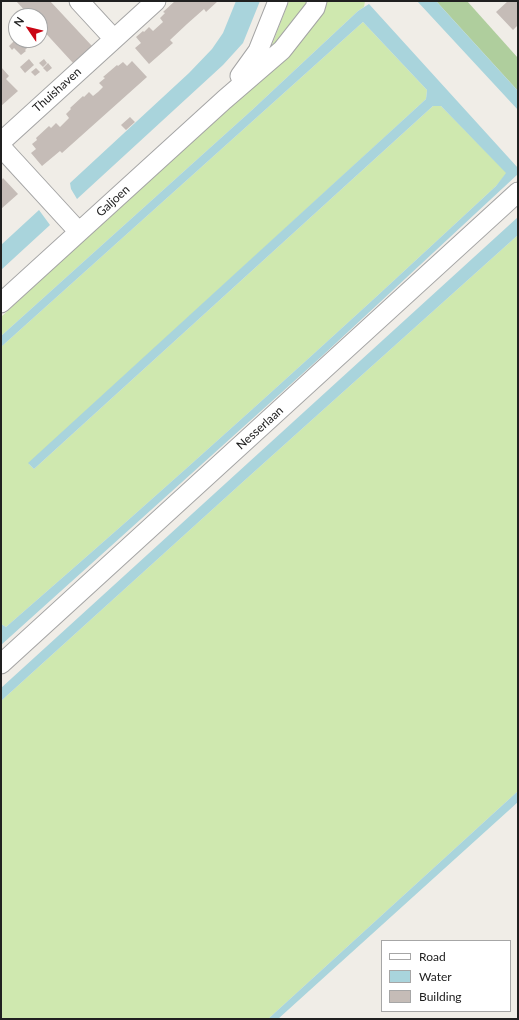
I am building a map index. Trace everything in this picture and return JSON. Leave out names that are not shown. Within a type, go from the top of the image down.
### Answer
[{"type":"street","points":[[80,1],[114,39]]},
{"type":"street","name":"Thuishaven","points":[[1,142],[156,1]]},
{"type":"street","name":"Galjoen","points":[[224,100],[258,51],[278,1]]},
{"type":"street","name":"Galjoen","points":[[1,303],[224,100],[282,50],[315,8],[318,1]]},
{"type":"street","points":[[1,147],[79,232]]},
{"type":"street","name":"Nesserlaan","points":[[1,664],[518,192]]},
{"type":"green space","points":[[289,1],[310,1],[268,55]]},
{"type":"green space","points":[[326,1],[365,1],[364,7],[1,336],[1,317],[247,89],[323,8]]},
{"type":"green space","points":[[436,1],[467,1],[518,58],[518,91]]},
{"type":"green space","points":[[363,22],[427,90],[426,99],[29,464],[34,469],[433,106],[441,106],[507,173],[496,186],[375,298],[192,464],[6,627],[1,624],[1,347]]},
{"type":"green space","points":[[518,235],[518,791],[268,1019],[1,1019],[1,701]]},
{"type":"water","points":[[236,1],[260,1],[243,43],[223,65],[77,199],[71,189],[70,183],[189,73],[212,49],[223,33]]},
{"type":"water","points":[[417,1],[436,1],[518,91],[518,110]]},
{"type":"water","points":[[369,4],[518,168],[518,174],[321,357],[1,645],[1,624],[6,627],[192,464],[436,242],[496,186],[506,173],[441,106],[433,106],[34,469],[28,463],[426,99],[427,90],[363,22],[1,347],[1,336],[252,110],[358,11]]},
{"type":"water","points":[[39,210],[50,225],[1,270],[1,245]]},
{"type":"water","points":[[518,217],[518,235],[1,701],[1,688]]},
{"type":"water","points":[[518,791],[518,802],[278,1019],[268,1019]]},
{"type":"building","points":[[16,1],[50,1],[92,46],[73,63],[48,36],[48,8],[22,8]]},
{"type":"building","points":[[175,1],[218,1],[206,12],[204,9],[187,24],[170,40],[173,43],[149,64],[135,48],[141,43],[136,37],[149,27],[153,31],[163,22],[160,18],[165,13],[163,12]]},
{"type":"building","points":[[508,1],[518,1],[518,25],[513,30],[496,12]]},
{"type":"building","points":[[14,48],[27,48],[21,55]]},
{"type":"building","points":[[29,59],[34,65],[25,73],[20,67]]},
{"type":"building","points":[[44,59],[47,63],[43,67],[39,63]]},
{"type":"building","points":[[132,61],[147,77],[62,153],[60,151],[42,166],[31,153],[36,149],[32,144],[37,140],[36,138],[49,126],[51,128],[56,123],[60,127],[69,118],[66,114],[71,109],[70,108],[89,92],[93,96],[103,87],[99,83],[105,78],[103,77],[117,65],[118,66],[123,62],[127,66]]},
{"type":"building","points":[[48,63],[52,68],[47,72],[43,68]]},
{"type":"building","points":[[1,67],[9,76],[6,79],[18,91],[1,106]]},
{"type":"building","points":[[36,68],[40,72],[35,76],[31,72]]},
{"type":"building","points":[[130,117],[135,122],[126,130],[121,125]]},
{"type":"building","points":[[3,178],[18,194],[1,209],[1,181]]}]
